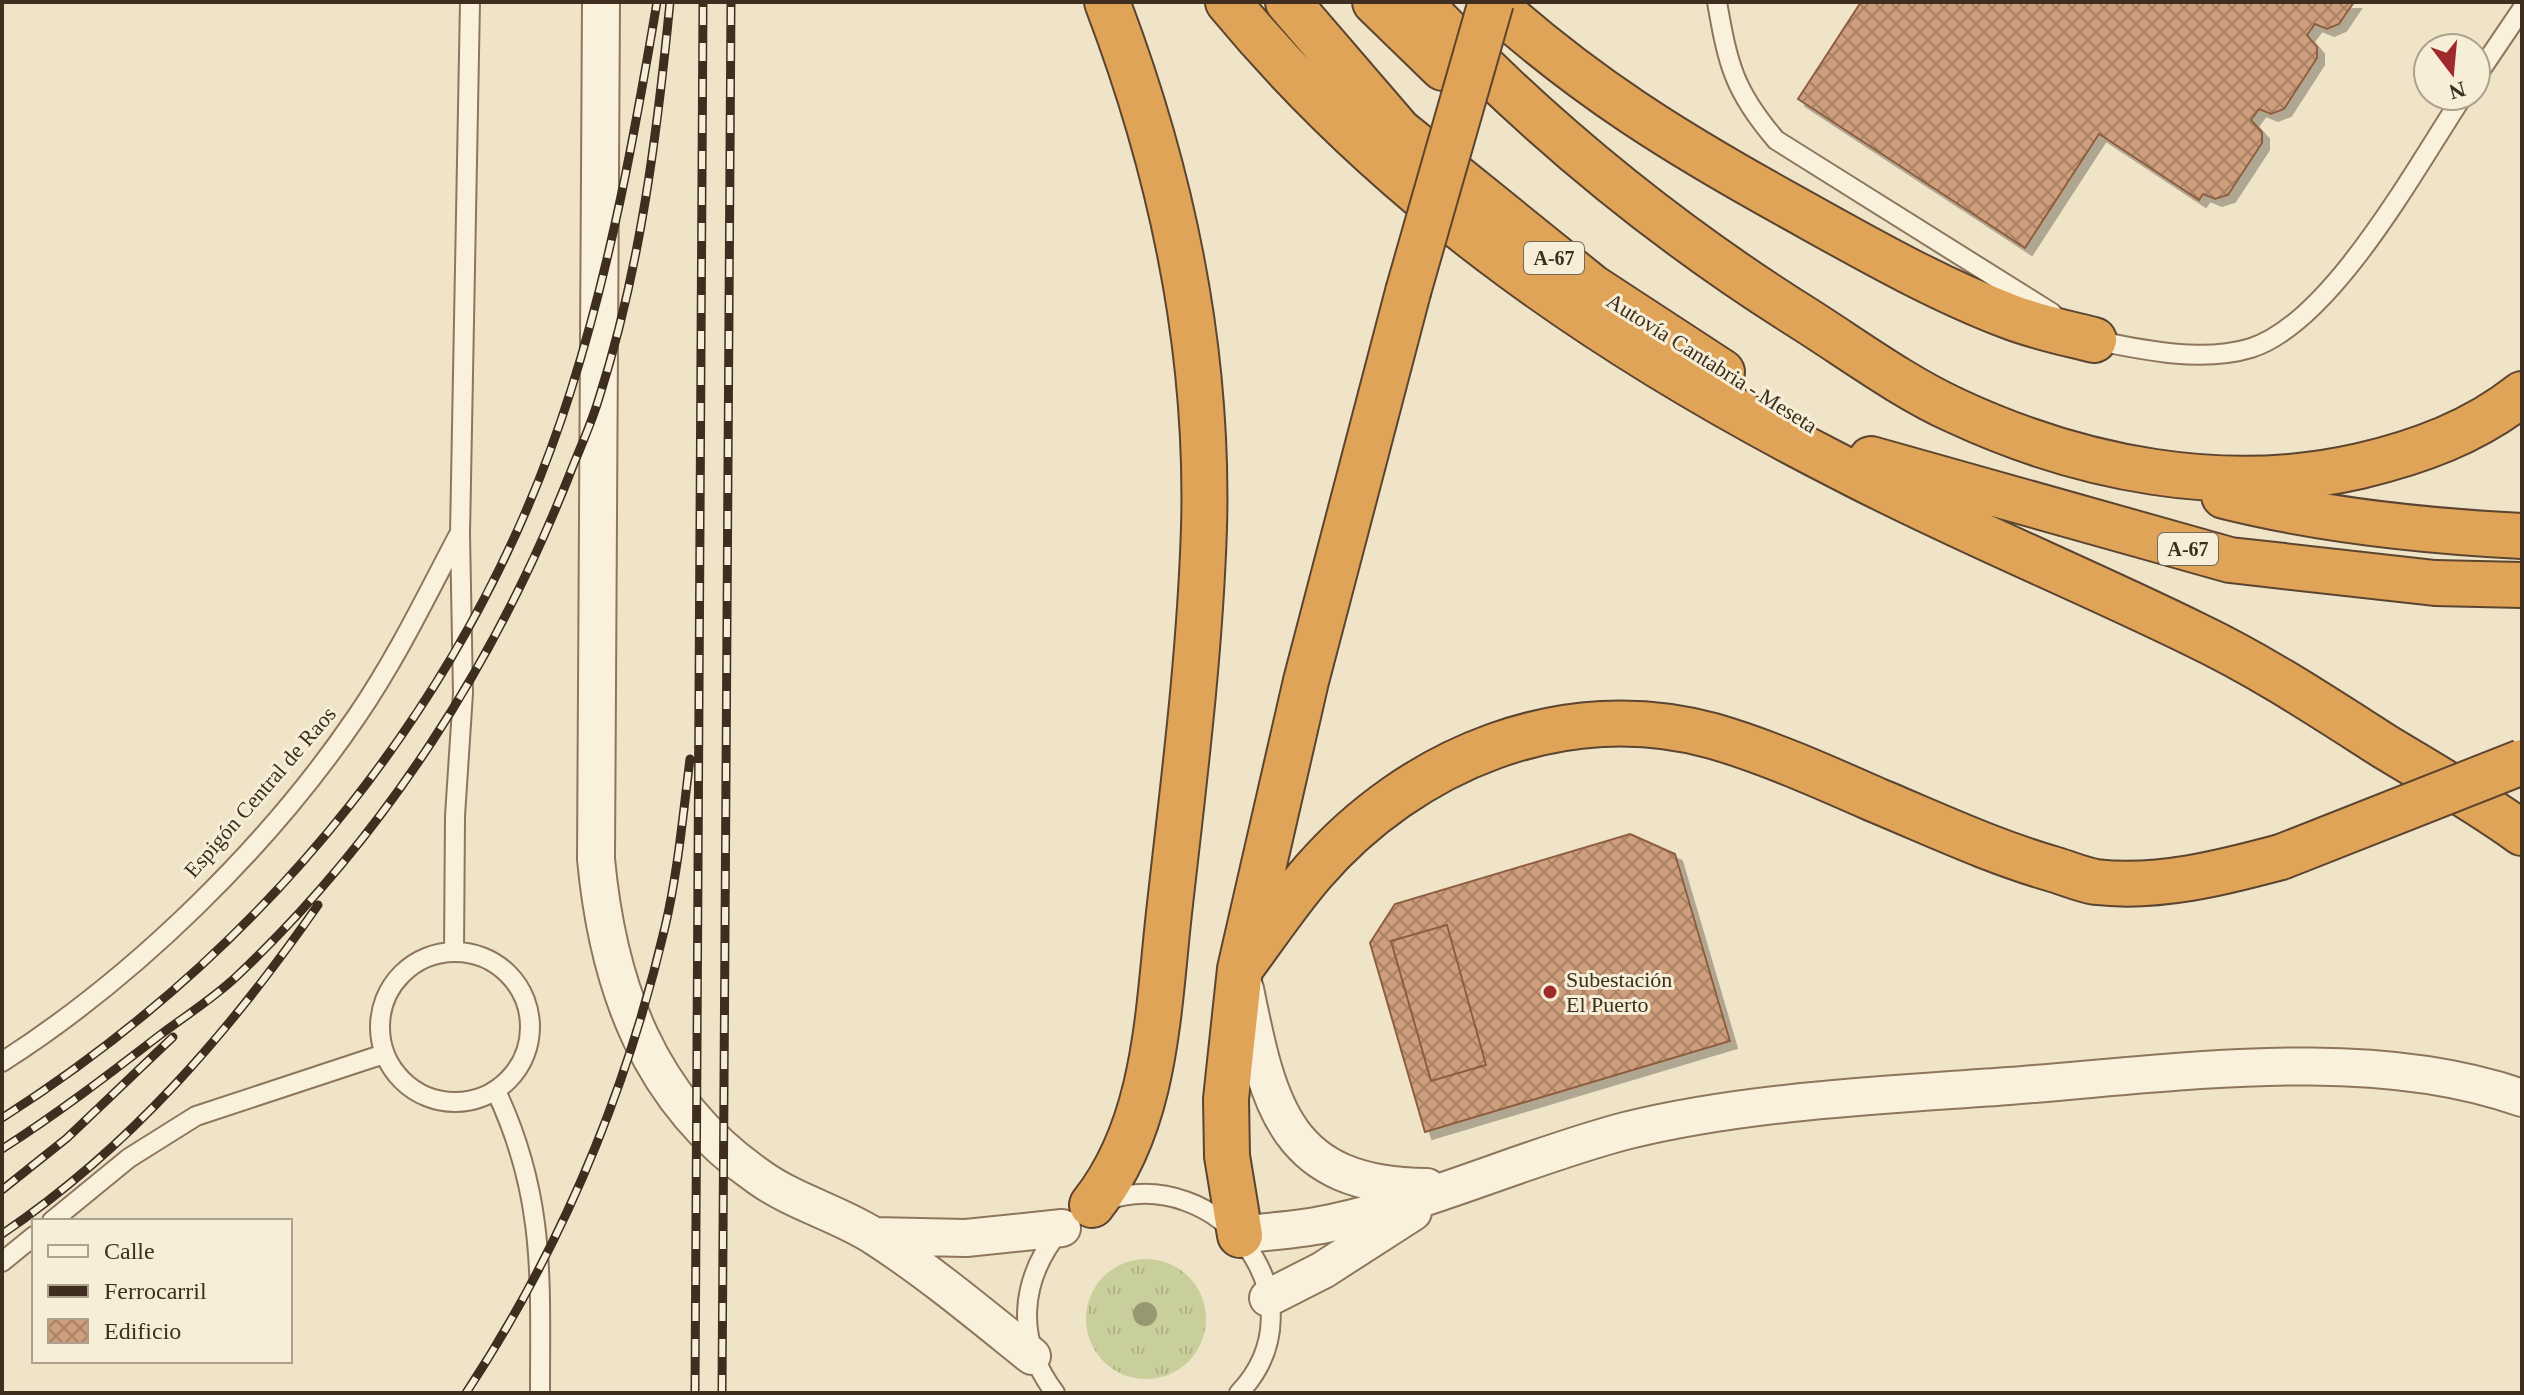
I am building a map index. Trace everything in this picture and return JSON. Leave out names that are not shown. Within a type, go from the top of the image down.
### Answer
[{"type":"highway","points":[[1077,1216],[1126,1155],[1154,1047],[1191,704],[1204,528],[1198,366],[1185,278],[1166,185],[1107,2]]},
{"type":"highway","points":[[1228,2],[1327,114],[1452,224],[1580,317],[1689,386],[1845,470],[2200,636]]},
{"type":"highway","name":"Autovía Cantabria - Meseta","points":[[1288,2],[1399,131],[1510,224],[1592,287],[1784,412],[2200,636]]},
{"type":"highway","points":[[1375,2],[1489,112],[1614,212],[1746,303],[1833,353],[1955,411],[2046,445],[2154,479],[2269,508],[2375,523],[2522,536]]},
{"type":"highway","points":[[1419,2],[1490,78],[1601,174],[1715,263],[1955,411]]},
{"type":"highway","points":[[1240,1235],[1227,1156],[1226,1099],[1240,969],[1306,681],[1408,292],[1491,2],[1575,74],[1631,114],[1776,198],[1855,242],[2012,318],[2094,340]]},
{"type":"highway","points":[[2046,445],[2152,472],[2196,479],[2265,480],[2333,472],[2401,456],[2457,435],[2522,394]]},
{"type":"highway","name":"A-67","points":[[1865,457],[2230,560],[2435,583],[2522,585]]},
{"type":"highway","name":"A-67","points":[[2200,636],[2311,700],[2522,833]]},
{"type":"highway","points":[[1240,969],[1313,872],[1355,830],[1414,783],[1479,749],[1527,734],[1574,726],[1637,724],[1712,736],[2024,861],[2095,882],[2157,881],[2214,875],[2281,857],[2522,762]]},
{"type":"street","points":[[601,2],[596,813],[601,906],[619,988],[637,1034],[698,1123],[725,1151],[761,1179],[874,1236],[956,1293],[1032,1356]]},
{"type":"street","points":[[1240,969],[1267,1087],[1295,1139],[1318,1160],[1356,1178],[1398,1187],[1457,1187]]},
{"type":"street","points":[[1240,1235],[1332,1223],[1457,1187],[1626,1131],[1774,1106],[1974,1089],[2338,1065],[2481,1084],[2522,1098]]},
{"type":"street","points":[[1268,1298],[1323,1270],[1397,1221],[1457,1187]]},
{"type":"street","points":[[874,1236],[966,1238],[1077,1216]]},
{"type":"lane","points":[[454,952],[455,816],[463,693],[460,534],[470,2]]},
{"type":"lane","points":[[1717,2],[1726,54],[1746,105],[1776,140],[2094,340],[2146,350],[2200,353],[2250,348],[2293,326],[2335,287],[2452,112]]},
{"type":"lane","points":[[2492,53],[2522,9]]},
{"type":"lane","name":"Espigón Central de Raos","points":[[2,1062],[80,1005],[156,942],[271,823],[356,717],[386,671],[460,534]]},
{"type":"lane","points":[[454,952],[477,955],[499,966],[516,983],[527,1005],[531,1029],[526,1053],[514,1074],[496,1091],[475,1100],[453,1103],[431,1099],[411,1089],[395,1073],[384,1054],[379,1030],[382,1007],[393,985],[409,968],[430,956],[454,952]]},
{"type":"lane","points":[[54,1219],[129,1158],[196,1116],[384,1054]]},
{"type":"lane","points":[[496,1091],[524,1157],[536,1225],[540,1393]]},
{"type":"lane","points":[[1055,1393],[1032,1356],[1026,1329],[1026,1301],[1032,1274],[1044,1249],[1077,1216],[1145,1193],[1171,1195],[1209,1210],[1240,1235],[1259,1265],[1268,1298],[1265,1345],[1257,1366],[1239,1393]]},
{"type":"lane","points":[[2,1262],[32,1238]]},
{"type":"green space","points":[[1146,1259],[1169,1263],[1189,1276],[1202,1296],[1206,1319],[1202,1342],[1189,1362],[1169,1375],[1146,1379],[1123,1375],[1103,1362],[1090,1342],[1086,1319],[1090,1296],[1103,1276],[1123,1263]]},
{"type":"building","points":[[1861,2],[2354,2],[2339,24],[2327,29],[2315,24],[2307,35],[2317,47],[2317,58],[2284,109],[2271,114],[2259,109],[2251,120],[2262,132],[2262,143],[2228,195],[2215,199],[2203,194],[2199,200],[2099,134],[2025,248],[1798,99]]},
{"type":"building","name":"Subestación El Puerto","points":[[1630,834],[1675,854],[1730,1041],[1425,1132],[1370,943],[1395,904]]},
{"type":"building","points":[[1447,925],[1486,1065],[1431,1081],[1391,941]]},
{"type":"railway","points":[[2,1118],[99,1050],[190,975],[274,893],[351,804],[419,709],[479,608],[530,502],[571,390],[621,198],[657,2]]},
{"type":"railway","points":[[2,1149],[82,1094],[237,976],[340,866],[387,806],[470,680],[540,545],[592,418],[613,350],[645,202],[670,2]]},
{"type":"railway","points":[[695,1393],[703,2]]},
{"type":"railway","points":[[722,1393],[731,2]]},
{"type":"railway","points":[[466,1393],[500,1339],[560,1227],[610,1110],[649,989],[670,906],[690,759]]},
{"type":"railway","points":[[2,1234],[93,1164],[175,1084],[250,997],[318,905]]},
{"type":"railway","points":[[2,1190],[67,1138],[173,1037]]},
{"type":"place","name":"Subestación El Puerto","points":[[1550,992]]}]
